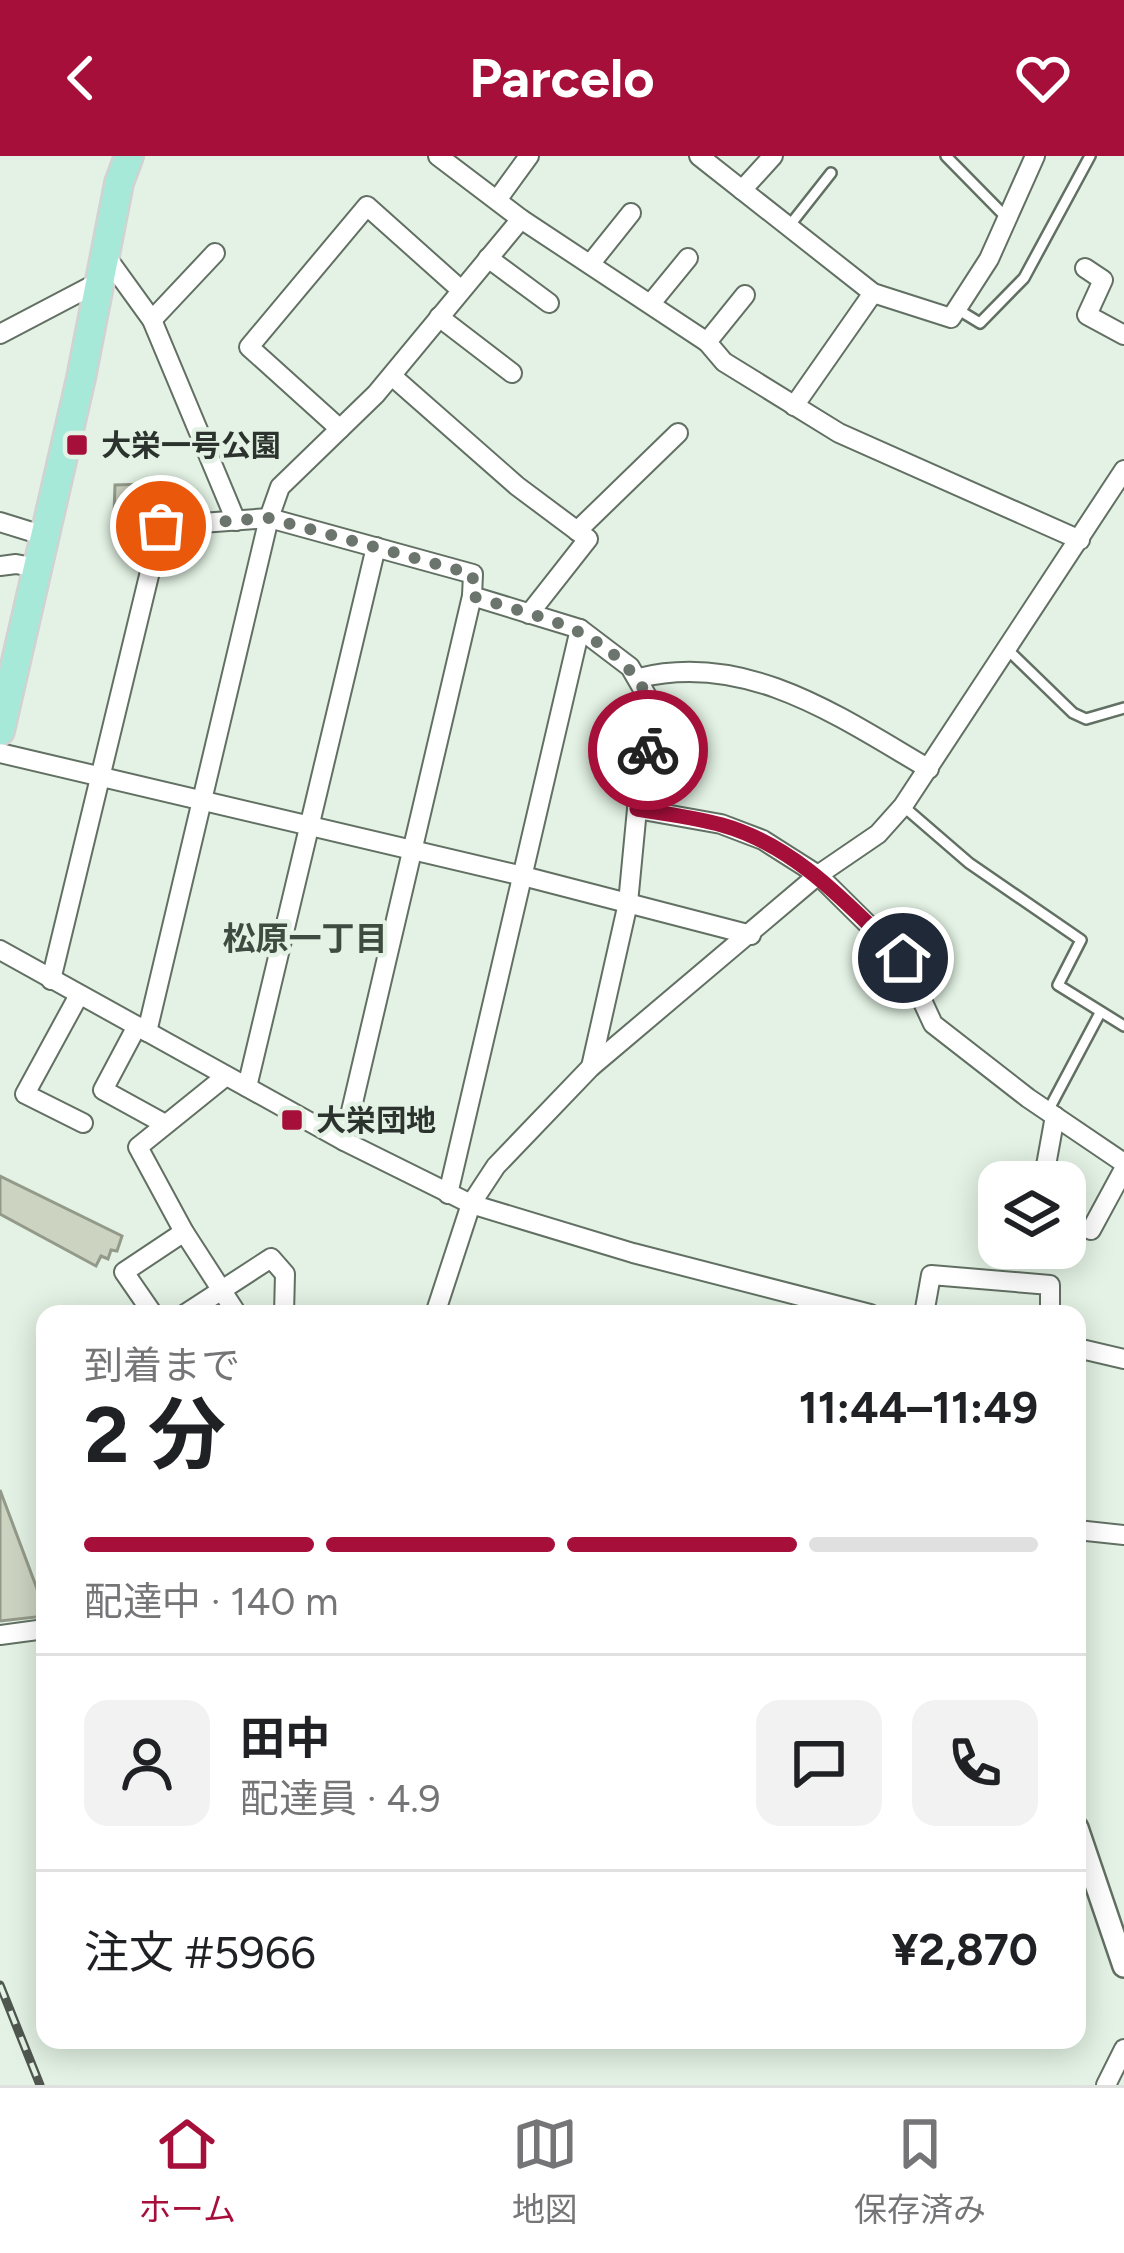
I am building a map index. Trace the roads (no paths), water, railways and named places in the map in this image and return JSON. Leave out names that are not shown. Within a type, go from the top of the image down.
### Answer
[{"type":"main road","points":[[0,731],[10,638],[38,568],[129,156]]},
{"type":"street","points":[[438,156],[521,218],[652,302],[707,342],[724,362],[839,434],[1080,540]]},
{"type":"street","points":[[496,200],[529,156]]},
{"type":"street","points":[[700,156],[872,293],[952,318],[989,259],[1035,156]]},
{"type":"street","points":[[742,190],[773,156]]},
{"type":"street","points":[[340,429],[249,346],[368,206],[461,290]]},
{"type":"street","points":[[591,263],[631,213]]},
{"type":"street","points":[[163,1124],[103,1090],[142,1029],[280,487],[392,376],[521,218]]},
{"type":"street","points":[[152,320],[215,253]]},
{"type":"street","points":[[652,302],[688,257]]},
{"type":"street","points":[[488,258],[548,303]]},
{"type":"street","points":[[0,334],[102,268],[152,320],[236,520]]},
{"type":"street","points":[[1085,268],[1103,280],[1087,315],[1124,335]]},
{"type":"street","points":[[794,406],[872,293]]},
{"type":"street","points":[[707,342],[745,295]]},
{"type":"street","points":[[439,317],[512,373]]},
{"type":"street","points":[[392,376],[518,486],[588,539],[530,614]]},
{"type":"street","points":[[577,531],[678,433]]},
{"type":"street","points":[[438,1305],[471,1204],[496,1166],[590,1066],[818,875],[878,834],[928,770],[1124,470]]},
{"type":"street","points":[[1106,501],[1124,516]]},
{"type":"street","points":[[51,980],[161,526],[269,518],[473,574],[472,596],[344,1141]]},
{"type":"street","points":[[0,522],[45,536]]},
{"type":"street","points":[[247,1087],[376,547]]},
{"type":"street","points":[[0,566],[38,568]]},
{"type":"street","points":[[472,596],[580,629],[639,678],[655,710],[637,809],[628,904],[590,1066]]},
{"type":"street","points":[[448,1194],[580,629]]},
{"type":"street","points":[[639,678],[672,670],[764,681],[812,701],[928,770]]},
{"type":"street","points":[[0,753],[523,876],[751,935]]},
{"type":"street","points":[[637,809],[721,824],[763,840],[818,875],[903,958],[933,1024],[1124,1166],[1091,1230]]},
{"type":"street","points":[[0,950],[344,1141],[471,1204],[836,1305]]},
{"type":"street","points":[[79,995],[26,1094],[83,1123]]},
{"type":"street","points":[[226,1076],[138,1147],[231,1305]]},
{"type":"street","points":[[1045,1161],[1051,1114]]},
{"type":"street","points":[[147,1305],[124,1272],[184,1232]]},
{"type":"street","points":[[198,1305],[272,1258],[286,1274],[284,1305]]},
{"type":"street","points":[[926,1305],[931,1275],[1050,1285],[1050,1305]]},
{"type":"street","points":[[1086,1350],[1124,1359]]},
{"type":"street","points":[[1086,1530],[1124,1535]]},
{"type":"street","points":[[0,1635],[36,1630]]},
{"type":"street","points":[[1086,1851],[1118,1935],[1124,1966]]},
{"type":"street","points":[[1106,2085],[1124,2049]]},
{"type":"lane","points":[[946,156],[1010,216]]},
{"type":"lane","points":[[957,309],[980,323],[1024,278],[1090,156]]},
{"type":"lane","points":[[790,225],[830,173]]},
{"type":"lane","points":[[1008,650],[1073,713],[1086,719],[1124,708]]},
{"type":"lane","points":[[903,806],[969,862],[1081,940],[1058,986],[1124,1026]]},
{"type":"lane","points":[[1051,1114],[1100,1013]]},
{"type":"railway","points":[[0,1985],[40,2085]]},
{"type":"place","name":"大栄一号公園","points":[[77,445]]},
{"type":"place","name":"大栄団地","points":[[292,1120]]},
{"type":"district","name":"松原一丁目","points":[[305,938]]}]
